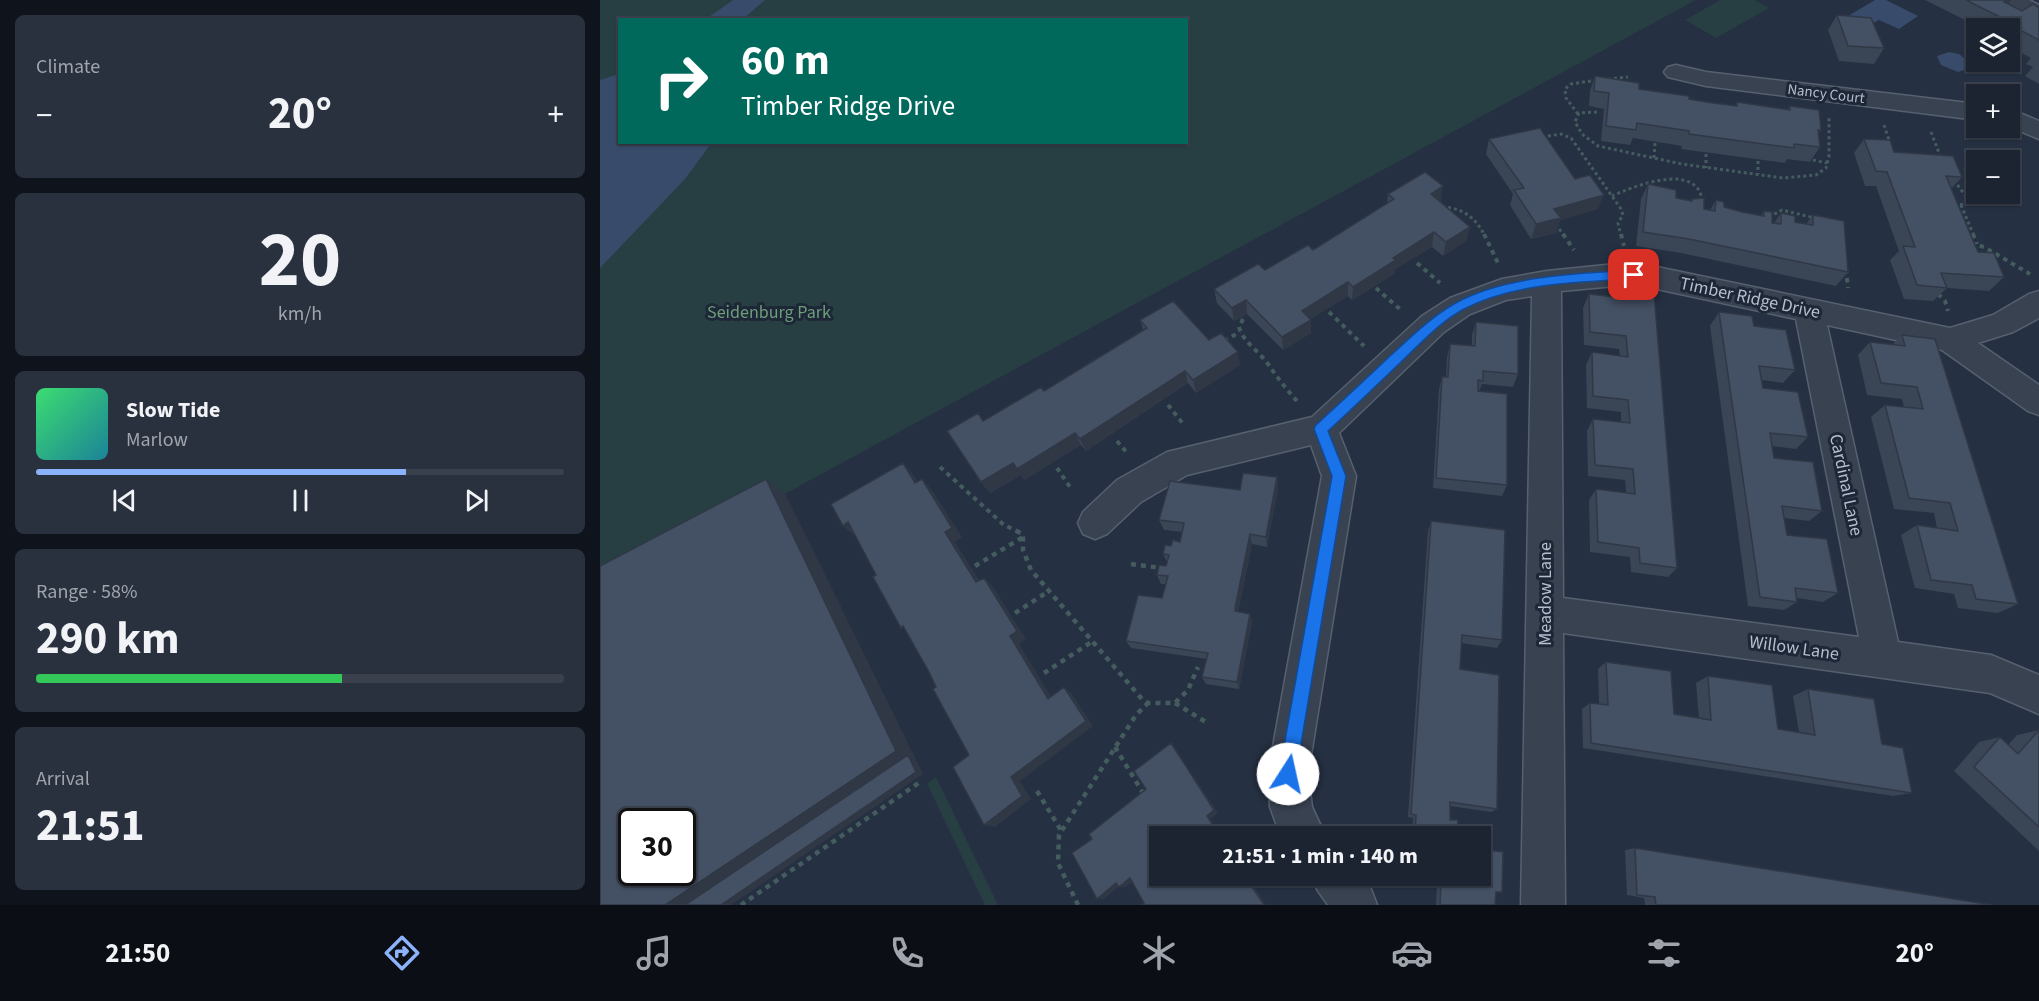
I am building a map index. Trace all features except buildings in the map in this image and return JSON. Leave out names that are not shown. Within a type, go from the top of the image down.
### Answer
[{"type":"street","points":[[2012,0],[2039,14]]},
{"type":"street","name":"Nancy Court","points":[[1676,72],[1706,79],[1966,111]]},
{"type":"street","points":[[2020,122],[2039,131]]},
{"type":"street","name":"Timber Ridge Drive","points":[[1321,429],[1433,324],[1460,306],[1502,290],[1546,282],[1626,274],[1657,278],[1809,311],[1950,327],[2002,324],[2035,288]]},
{"type":"street","name":"Meadow Lane","points":[[1543,905],[1546,282]]},
{"type":"street","name":"Cardinal Lane","points":[[1809,311],[1883,660]]},
{"type":"street","points":[[1950,327],[2039,402]]},
{"type":"street","points":[[1095,524],[1129,491],[1179,462],[1321,429],[1339,476],[1288,774],[1288,799],[1297,826]]},
{"type":"street","name":"Willow Lane","points":[[1545,613],[1991,674],[2039,695]]},
{"type":"street","points":[[1341,886],[1355,905]]},
{"type":"path","points":[[1578,114],[1566,98],[1565,89],[1568,85],[1628,77]]},
{"type":"path","points":[[1578,114],[1597,112]]},
{"type":"path","points":[[1578,114],[1575,122],[1579,131],[1592,143],[1607,149],[1706,168],[1783,178],[1807,177],[1821,172],[1827,163],[1829,152],[1829,119]]},
{"type":"path","points":[[1929,125],[1942,161]]},
{"type":"path","points":[[1885,126],[1891,148]]},
{"type":"path","points":[[1570,137],[1579,131]]},
{"type":"path","points":[[1534,139],[1561,134],[1570,137],[1622,212],[1618,223],[1625,248]]},
{"type":"path","points":[[1654,158],[1655,143]]},
{"type":"path","points":[[1820,150],[1829,152]]},
{"type":"path","points":[[1706,154],[1706,168]]},
{"type":"path","points":[[1813,160],[1827,163]]},
{"type":"path","points":[[1758,161],[1758,174]]},
{"type":"path","points":[[1950,174],[1966,196],[1966,202],[1954,206]]},
{"type":"path","points":[[1612,196],[1646,182],[1674,179],[1696,187],[1702,196],[1704,210]]},
{"type":"path","points":[[1961,205],[1977,245]]},
{"type":"path","points":[[1436,209],[1450,207],[1466,213],[1484,231],[1495,257]]},
{"type":"path","points":[[1767,223],[1771,214],[1782,210],[1801,213],[1820,220]]},
{"type":"path","points":[[1556,224],[1570,243]]},
{"type":"path","points":[[1970,243],[1977,245],[2035,288]]},
{"type":"path","points":[[1417,263],[1435,277]]},
{"type":"path","points":[[1845,264],[1847,283]]},
{"type":"path","points":[[1376,288],[1393,304]]},
{"type":"path","points":[[1938,294],[1945,302],[1950,327]]},
{"type":"path","points":[[1329,312],[1356,339]]},
{"type":"path","points":[[1243,319],[1239,327],[1240,332],[1268,363],[1275,376]]},
{"type":"path","points":[[1222,342],[1240,332]]},
{"type":"path","points":[[1168,405],[1184,425]]},
{"type":"path","points":[[1117,441],[1128,455]]},
{"type":"path","points":[[940,467],[1004,525],[1023,534],[1023,550],[1027,561],[1049,591],[1142,699],[1148,703],[1175,702],[1209,724]]},
{"type":"path","points":[[1057,468],[1070,487]]},
{"type":"path","points":[[975,566],[1023,537]]},
{"type":"path","points":[[1131,564],[1165,569]]},
{"type":"path","points":[[1015,613],[1049,591]]},
{"type":"path","points":[[1044,673],[1093,641]]},
{"type":"path","points":[[1175,702],[1188,690],[1198,667]]},
{"type":"path","points":[[1078,905],[1057,864],[1056,855],[1062,832],[1136,715],[1148,703]]},
{"type":"path","points":[[1115,747],[1143,793]]},
{"type":"path","points":[[741,905],[920,782]]},
{"type":"path","points":[[1037,791],[1062,832]]},
{"type":"green space","name":"Seidenburg Park","points":[[600,0],[1696,0],[600,594]]},
{"type":"green space","points":[[1720,0],[1755,0],[1769,8],[1716,38],[1685,20]]},
{"type":"green space","points":[[936,777],[998,905],[985,905],[927,784]]},
{"type":"water","points":[[733,0],[765,0],[744,18],[707,18]]},
{"type":"water","points":[[1875,0],[1886,0],[1918,16],[1899,29],[1879,20],[1868,26],[1848,16]]},
{"type":"water","points":[[1949,52],[1959,54],[1966,60],[1966,69],[1958,72],[1941,65],[1937,56]]},
{"type":"water","points":[[618,74],[618,144],[710,145],[685,179],[600,268],[600,80]]},
{"type":"route","points":[[1288,774],[1339,476],[1321,429],[1433,324],[1460,306],[1502,290],[1546,282],[1586,277],[1634,275]]}]
